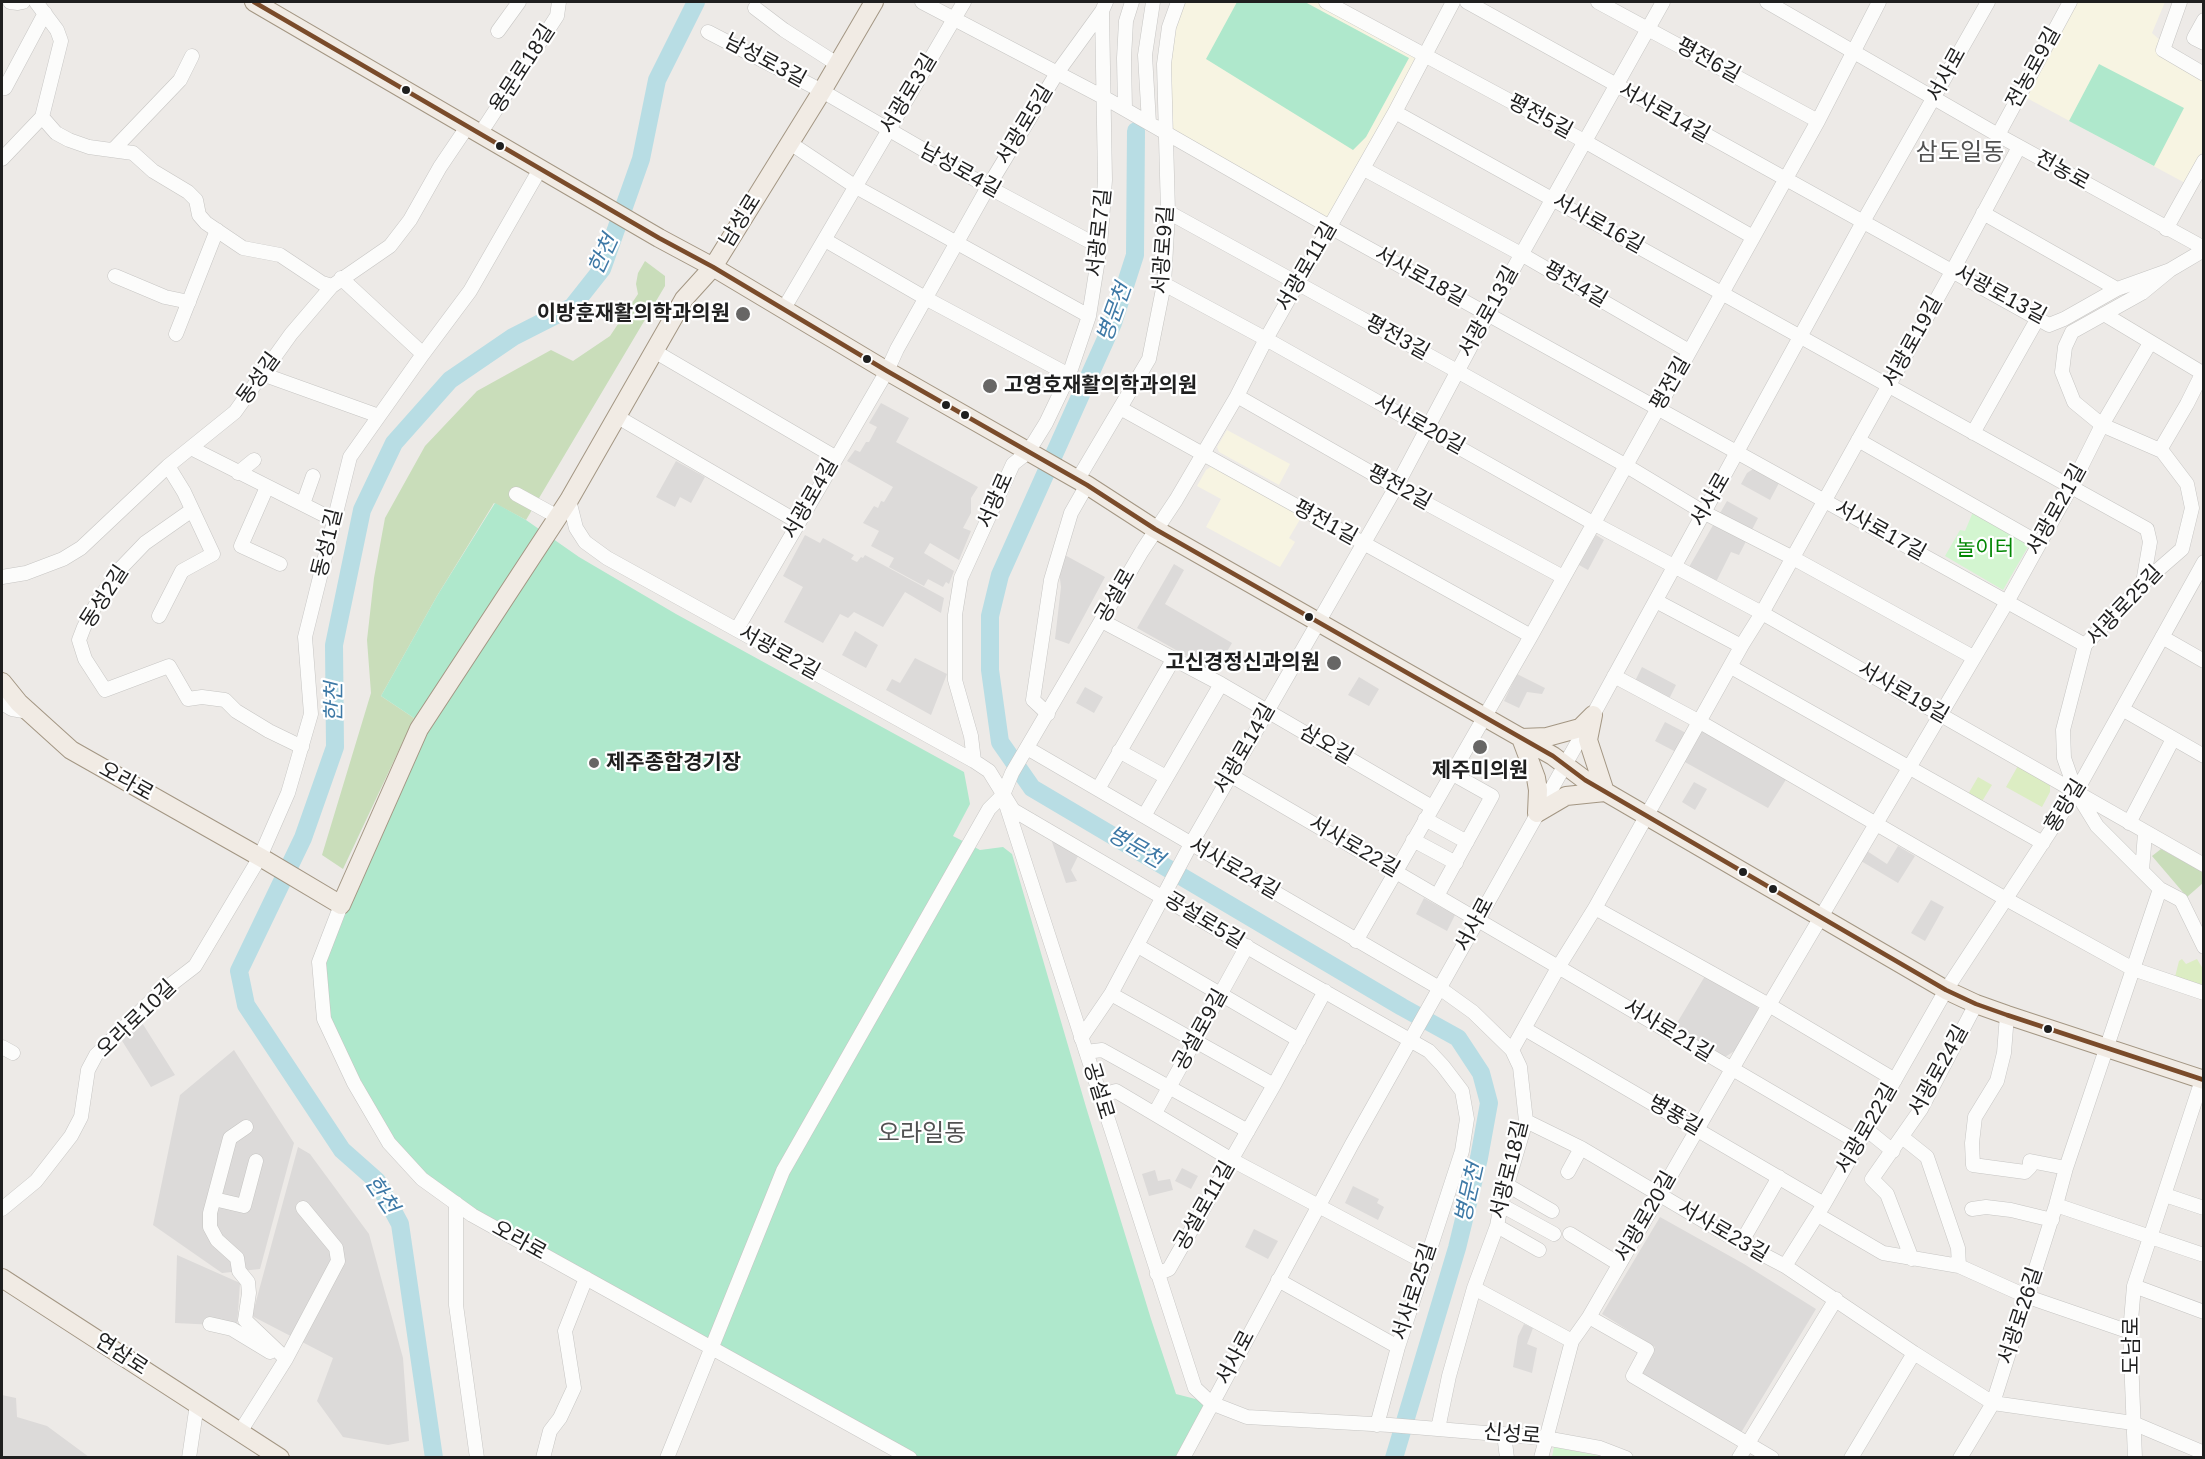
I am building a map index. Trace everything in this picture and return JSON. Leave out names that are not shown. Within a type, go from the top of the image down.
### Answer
[{"type":"main road","points":[[254,2],[540,169]]},
{"type":"main road","name":"남성로","points":[[341,906],[419,729],[569,500],[684,300],[713,267],[874,2]]},
{"type":"main road","name":"서광로","points":[[540,169],[713,267],[1028,452]]},
{"type":"main road","points":[[1028,452],[1317,623],[1521,738],[1565,764],[1573,774],[1946,990],[2007,1015],[2203,1080]]},
{"type":"main road","name":"오라로","points":[[2,682],[29,712],[70,750],[264,859],[341,906]]},
{"type":"main road","points":[[1521,738],[1548,737],[1580,728],[1593,715]]},
{"type":"main road","points":[[1593,715],[1588,740],[1605,792]]},
{"type":"main road","points":[[1521,738],[1536,778],[1537,813]]},
{"type":"main road","points":[[1537,813],[1566,796],[1605,792]]},
{"type":"main road","name":"연삼로","points":[[2,1278],[280,1458]]},
{"type":"street","points":[[10,2],[23,2]]},
{"type":"street","points":[[2,159],[42,117],[61,41],[57,30],[36,2]]},
{"type":"street","points":[[498,31],[519,2]]},
{"type":"street","name":"용문로18길","points":[[473,130],[557,16],[559,2]]},
{"type":"street","points":[[922,2],[1105,98]]},
{"type":"street","name":"서광로3길","points":[[783,310],[964,2]]},
{"type":"street","points":[[1125,109],[1126,21],[1132,2]]},
{"type":"street","points":[[1149,123],[1145,55],[1153,2]]},
{"type":"street","name":"서광로9길","points":[[1044,719],[1033,700],[1051,579],[1071,513],[1077,479],[1149,359],[1164,284],[1168,212],[1164,64],[1169,27],[1178,2]]},
{"type":"street","name":"평전5길","points":[[1326,2],[1586,142],[1753,237]]},
{"type":"street","name":"서광로11길","points":[[1155,529],[1176,500],[1237,396],[1266,339],[1364,169],[1453,2]]},
{"type":"street","name":"서사로14길","points":[[1467,2],[1784,179],[1863,220]]},
{"type":"street","name":"평전6길","points":[[1598,2],[1818,121]]},
{"type":"street","name":"서광로13길","points":[[1317,623],[1331,603],[1396,487],[1425,429],[1521,254],[1664,2]]},
{"type":"street","name":"전농로","points":[[1767,2],[2019,147],[2204,249]]},
{"type":"street","name":"평전길","points":[[1356,941],[1531,636],[1722,294],[1818,121],[1879,2]]},
{"type":"street","name":"서사로","points":[[1183,1458],[1278,1280],[1593,715],[1703,512],[1738,453],[1863,220],[1988,2]]},
{"type":"street","name":"전농로9길","points":[[1998,135],[2070,2]]},
{"type":"street","points":[[2180,2],[2163,50],[2204,74]]},
{"type":"street","name":"서광로5길","points":[[887,371],[897,349],[988,187],[1057,73],[1104,6]]},
{"type":"street","name":"서광로7길","points":[[1028,452],[1046,423],[1069,375],[1089,316],[1100,247],[1106,180],[1104,6]]},
{"type":"street","points":[[755,8],[784,30],[837,64]]},
{"type":"street","points":[[5,88],[45,13]]},
{"type":"street","points":[[2204,20],[2194,38],[2204,43]]},
{"type":"street","name":"남성로3길","points":[[708,32],[822,91]]},
{"type":"street","points":[[113,150],[180,80],[192,57]]},
{"type":"street","name":"남성로4길","points":[[822,91],[988,187],[1100,247]]},
{"type":"street","name":"서사로18길","points":[[1105,98],[1330,227],[1738,453]]},
{"type":"street","name":"서사로16길","points":[[1395,112],[2147,529],[2150,542],[2143,583]]},
{"type":"street","points":[[42,117],[56,133],[69,140],[89,147],[133,153],[153,171],[188,192],[196,200],[199,215],[206,223],[243,248],[280,255],[322,283],[337,282],[423,354]]},
{"type":"street","name":"동성길","points":[[2,577],[26,573],[63,559],[81,548],[168,466],[235,412],[291,334],[337,282],[390,246],[410,220],[440,167],[473,130]]},
{"type":"street","points":[[790,143],[856,187],[1089,316]]},
{"type":"street","name":"서광로19길","points":[[1647,816],[1889,386],[2019,147]]},
{"type":"street","points":[[2166,229],[2204,161]]},
{"type":"street","name":"동성1길","points":[[264,859],[288,793],[311,714],[305,637],[350,457],[470,291],[540,169]]},
{"type":"street","name":"평전4길","points":[[1364,169],[1521,254],[1689,351]]},
{"type":"street","name":"평전3길","points":[[1168,212],[1625,465],[1703,512],[1793,558]]},
{"type":"street","points":[[1983,213],[2117,289]]},
{"type":"street","name":"서광로13길","points":[[1863,220],[2049,325],[2064,320],[2117,289],[2170,270],[2204,249]]},
{"type":"street","points":[[176,334],[217,230]]},
{"type":"street","points":[[825,240],[927,299],[1069,375]]},
{"type":"street","points":[[2064,320],[2072,332],[2142,292],[2170,270]]},
{"type":"street","points":[[115,276],[165,297],[189,302]]},
{"type":"street","name":"서사로20길","points":[[1164,284],[1674,567]]},
{"type":"street","points":[[2104,314],[2203,374],[2160,450]]},
{"type":"street","points":[[1973,433],[2038,318]]},
{"type":"street","name":"서광로25길","points":[[2072,332],[2065,348],[2062,372],[2074,402],[2102,425],[2160,450],[2187,484],[2192,508],[2182,549],[2143,583],[2085,645],[2063,730],[2064,758],[2076,792],[2097,826],[2160,889],[2181,900],[2204,947]]},
{"type":"street","name":"서광로21길","points":[[1821,916],[2007,602],[2071,487],[2102,425],[2150,343]]},
{"type":"street","points":[[654,351],[835,457]]},
{"type":"street","name":"서광로4길","points":[[737,629],[887,371]]},
{"type":"street","points":[[262,374],[379,416]]},
{"type":"street","name":"평전2길","points":[[1237,396],[1396,487],[1563,577]]},
{"type":"street","name":"평전1길","points":[[1120,408],[1531,636]]},
{"type":"street","points":[[616,416],[798,522]]},
{"type":"street","points":[[1858,440],[2039,543]]},
{"type":"street","points":[[191,448],[334,520]]},
{"type":"street","name":"서광로","points":[[974,761],[971,736],[955,681],[954,615],[961,578],[1013,464],[1028,452]]},
{"type":"street","name":"서사로17길","points":[[1738,453],[2085,645]]},
{"type":"street","points":[[238,473],[254,460]]},
{"type":"street","points":[[159,616],[182,572],[213,554],[184,492],[168,466]]},
{"type":"street","points":[[303,504],[314,476]]},
{"type":"street","points":[[267,487],[241,546],[280,564]]},
{"type":"street","points":[[516,494],[558,517]]},
{"type":"street","name":"서광로2길","points":[[569,500],[576,528],[585,542],[607,558],[974,761],[989,771],[1003,795]]},
{"type":"street","name":"동성2길","points":[[192,510],[145,543],[121,568],[99,599],[79,640],[85,659],[105,690],[169,666],[188,699],[202,697],[225,700],[236,711],[302,747]]},
{"type":"street","name":"공설로","points":[[1155,529],[1012,773],[1003,795],[1195,1388],[1212,1403]]},
{"type":"street","name":"홍랑길","points":[[1946,990],[2076,792],[2204,562],[2182,549]]},
{"type":"street","points":[[1793,558],[1973,657]]},
{"type":"street","name":"서사로19길","points":[[1674,567],[1762,613],[2204,865]]},
{"type":"street","points":[[1656,601],[1741,646]]},
{"type":"street","name":"삼오길","points":[[1102,621],[1268,711],[1428,813],[1467,842]]},
{"type":"street","name":"서광로14길","points":[[1081,1038],[1111,994],[1189,847],[1317,623]]},
{"type":"street","points":[[2162,637],[2204,661]]},
{"type":"street","points":[[1098,789],[1174,658]]},
{"type":"street","points":[[1731,667],[2043,843]]},
{"type":"street","points":[[1614,676],[2133,969],[2204,993]]},
{"type":"street","points":[[1144,816],[1221,684]]},
{"type":"street","points":[[2,703],[12,709],[29,712]]},
{"type":"street","points":[[2122,709],[2204,756]]},
{"type":"street","points":[[2129,823],[2174,739]]},
{"type":"street","name":"서사로24길","points":[[1027,748],[1144,816],[1189,847],[1356,941],[1438,994]]},
{"type":"street","points":[[1119,751],[1166,777]]},
{"type":"street","points":[[1437,896],[1492,796],[1451,772]]},
{"type":"street","name":"서사로22길","points":[[1230,775],[1478,919]]},
{"type":"street","points":[[667,1458],[783,1172],[990,809],[1003,795]]},
{"type":"street","name":"공설로5길","points":[[1003,795],[1013,810],[1166,894],[1247,946],[1325,991],[1413,1037]]},
{"type":"street","points":[[1512,1050],[1647,816]]},
{"type":"street","points":[[2142,871],[2145,832]]},
{"type":"street","points":[[1413,840],[1456,863]]},
{"type":"street","name":"오라로10길","points":[[2,1209],[36,1181],[71,1136],[81,1117],[88,1070],[96,1055],[156,996],[195,966],[264,859]]},
{"type":"street","points":[[2106,1048],[2160,889]]},
{"type":"street","name":"오라로","points":[[341,906],[320,962],[324,1019],[354,1083],[389,1143],[422,1179],[472,1215],[910,1458]]},
{"type":"street","points":[[1595,908],[1769,1005],[1895,1080]]},
{"type":"street","name":"서광로20길","points":[[1541,1458],[1572,1341],[1589,1317],[1821,916]]},
{"type":"street","name":"서사로21길","points":[[1478,919],[1859,1143]]},
{"type":"street","points":[[1138,946],[1299,1040]]},
{"type":"street","name":"공설로9길","points":[[1155,1113],[1247,946]]},
{"type":"street","name":"서광로22길","points":[[1785,1266],[1867,1131],[1946,990]]},
{"type":"street","name":"공설로11길","points":[[1157,1274],[1169,1269],[1274,1086],[1325,991]]},
{"type":"street","points":[[1111,994],[1274,1086]]},
{"type":"street","name":"서광로18길","points":[[1435,1428],[1474,1288],[1497,1226],[1526,1120],[1520,1067],[1512,1050],[1473,1012],[1438,994]]},
{"type":"street","name":"서광로24길","points":[[1912,1259],[1887,1194],[1872,1179],[1920,1108],[1976,1004]]},
{"type":"street","points":[[2007,1015],[2004,1053],[1997,1081],[1975,1117],[1972,1143],[1973,1165],[2025,1172],[2030,1167],[2030,1161],[2066,1168]]},
{"type":"street","name":"병풍길","points":[[1525,1029],[1779,1177],[1883,1253],[1959,1266],[2028,1297],[2130,1332]]},
{"type":"street","name":"서사로25길","points":[[1383,1425],[1398,1347],[1462,1151],[1467,1119],[1462,1091],[1430,1051],[1413,1037]]},
{"type":"street","name":"서광로26길","points":[[1960,1458],[1993,1402],[2106,1048]]},
{"type":"street","points":[[1086,1052],[1102,1050],[1248,1131]]},
{"type":"street","name":"도남로","points":[[2135,1458],[2130,1332],[2134,1286],[2203,1080]]},
{"type":"street","points":[[1099,1096],[1116,1091],[1232,1160],[1424,1262]]},
{"type":"street","name":"서사로23길","points":[[1526,1120],[1581,1148],[1741,1243],[1785,1266],[1914,1353],[1993,1402],[2133,1423],[2204,1453]]},
{"type":"street","points":[[246,1126],[230,1138],[210,1213],[210,1227],[217,1240],[237,1258],[238,1271],[248,1282],[245,1320],[286,1359]]},
{"type":"street","points":[[1867,1131],[1893,1151]]},
{"type":"street","name":"서광로24길","points":[[1902,1137],[1927,1158],[1958,1248],[1959,1266]]},
{"type":"street","points":[[1568,1172],[1581,1148]]},
{"type":"street","points":[[214,1199],[244,1206],[256,1161]]},
{"type":"street","points":[[1741,1243],[1779,1177]]},
{"type":"street","points":[[1507,1185],[1552,1211]]},
{"type":"street","points":[[2165,1195],[2204,1208]]},
{"type":"street","points":[[456,1203],[456,1305],[477,1458]]},
{"type":"street","points":[[1501,1205],[1554,1234]]},
{"type":"street","points":[[2056,1205],[2204,1255]]},
{"type":"street","points":[[1972,1209],[1986,1207],[2011,1210],[2052,1220]]},
{"type":"street","points":[[240,1432],[286,1359],[338,1261],[336,1248],[303,1209]]},
{"type":"street","points":[[1497,1226],[1539,1250]]},
{"type":"street","points":[[1569,1234],[1619,1264]]},
{"type":"street","points":[[543,1458],[550,1431],[560,1418],[574,1388],[565,1331],[586,1278]]},
{"type":"street","points":[[1278,1280],[1398,1347]]},
{"type":"street","points":[[2134,1286],[2204,1312]]},
{"type":"street","points":[[1474,1288],[1572,1341]]},
{"type":"street","points":[[1739,1458],[1836,1299]]},
{"type":"street","points":[[1589,1317],[1647,1350],[1633,1376],[1772,1458]]},
{"type":"street","points":[[210,1324],[232,1329],[262,1348],[286,1359]]},
{"type":"street","points":[[1851,1458],[1914,1353]]},
{"type":"street","points":[[1212,1403],[1247,1417],[1383,1425]]},
{"type":"street","points":[[189,1458],[197,1404]]},
{"type":"street","name":"신성로","points":[[1383,1425],[1545,1438],[1600,1448],[1626,1458]]},
{"type":"street","points":[[1504,1434],[1507,1458]]},
{"type":"shaded area","points":[[1178,2],[1326,2],[1425,55],[1330,227],[1167,133],[1164,64]]},
{"type":"shaded area","points":[[2074,2],[2165,2],[2152,33],[2203,79],[2203,156],[2187,184],[2023,96]]},
{"type":"shaded area","points":[[881,403],[909,418],[896,442],[978,487],[971,498],[971,513],[963,528],[971,531],[959,560],[930,543],[924,553],[954,571],[949,584],[946,582],[943,587],[928,579],[924,586],[889,567],[894,558],[871,546],[879,531],[863,523],[874,506],[878,508],[881,501],[884,502],[893,487],[847,461],[855,450],[860,452],[866,442],[869,442],[877,427],[869,423]]},
{"type":"shaded area","points":[[1227,430],[1290,464],[1279,485],[1219,452],[1217,447]]},
{"type":"shaded area","points":[[676,461],[705,477],[691,503],[680,497],[675,507],[656,497]]},
{"type":"shaded area","points":[[1212,466],[1302,516],[1289,538],[1295,542],[1280,567],[1206,527],[1221,499],[1197,486],[1206,470]]},
{"type":"shaded area","points":[[1753,469],[1779,483],[1770,500],[1741,484],[1747,473]]},
{"type":"shaded area","points":[[1727,501],[1758,518],[1739,555],[1731,552],[1716,582],[1689,567]]},
{"type":"shaded area","points":[[805,535],[820,543],[823,538],[854,555],[851,559],[857,562],[865,555],[944,598],[941,613],[905,592],[883,627],[854,612],[848,618],[840,614],[823,643],[784,622],[803,587],[783,576]]},
{"type":"shaded area","points":[[1596,535],[1604,540],[1588,570],[1579,565]]},
{"type":"shaded area","points":[[1063,554],[1105,577],[1069,644],[1055,639],[1061,587],[1059,571]]},
{"type":"shaded area","points":[[1174,564],[1184,570],[1165,604],[1232,643],[1215,672],[1137,628]]},
{"type":"shaded area","points":[[855,631],[878,645],[866,668],[842,655]]},
{"type":"shaded area","points":[[915,658],[947,674],[931,715],[886,690],[892,679],[900,683]]},
{"type":"shaded area","points":[[1642,667],[1676,685],[1668,701],[1634,683]]},
{"type":"shaded area","points":[[1517,674],[1545,688],[1542,694],[1527,692],[1519,708],[1504,701]]},
{"type":"shaded area","points":[[1359,677],[1379,689],[1369,706],[1348,695]]},
{"type":"shaded area","points":[[1085,687],[1103,697],[1094,713],[1076,703]]},
{"type":"shaded area","points":[[1665,722],[1686,733],[1676,752],[1655,741]]},
{"type":"shaded area","points":[[1702,730],[1787,778],[1768,808],[1683,761]]},
{"type":"shaded area","points":[[1694,782],[1707,789],[1695,810],[1682,802]]},
{"type":"shaded area","points":[[1050,836],[1079,854],[1071,870],[1077,881],[1066,883]]},
{"type":"shaded area","points":[[1898,846],[1915,856],[1898,883],[1861,861],[1867,851],[1887,864]]},
{"type":"shaded area","points":[[1424,898],[1455,915],[1447,931],[1416,914]]},
{"type":"shaded area","points":[[1931,900],[1944,907],[1925,941],[1911,933]]},
{"type":"shaded area","points":[[1705,976],[1756,1004],[1759,1011],[1736,1050],[1725,1057],[1674,1028]]},
{"type":"shaded area","points":[[139,1018],[175,1075],[151,1087],[119,1036]]},
{"type":"shaded area","points":[[234,1050],[294,1143],[260,1269],[222,1273],[153,1225],[180,1095]]},
{"type":"shaded area","points":[[298,1147],[310,1154],[369,1234],[403,1358],[409,1441],[388,1445],[343,1437],[317,1401],[333,1358],[252,1316]]},
{"type":"shaded area","points":[[1182,1168],[1198,1176],[1191,1189],[1175,1181]]},
{"type":"shaded area","points":[[1155,1170],[1158,1181],[1170,1179],[1173,1190],[1149,1196],[1142,1174]]},
{"type":"shaded area","points":[[1353,1186],[1379,1199],[1377,1203],[1384,1207],[1378,1220],[1345,1203]]},
{"type":"shaded area","points":[[1660,1217],[1744,1264],[1816,1309],[1739,1436],[1637,1374],[1655,1347],[1602,1314]]},
{"type":"shaded area","points":[[1254,1229],[1278,1241],[1268,1259],[1245,1247]]},
{"type":"shaded area","points":[[177,1255],[240,1283],[237,1326],[175,1323]]},
{"type":"shaded area","points":[[1524,1324],[1533,1328],[1527,1344],[1537,1348],[1532,1373],[1513,1367],[1518,1336]]},
{"type":"shaded area","points":[[2,1395],[16,1398],[17,1417],[47,1426],[89,1457],[2,1457]]},
{"type":"green space","points":[[1237,2],[1305,2],[1409,58],[1366,137],[1353,150],[1206,59]]},
{"type":"green space","points":[[2099,64],[2184,108],[2154,166],[2069,121]]},
{"type":"green space","points":[[645,261],[665,276],[665,286],[526,520],[494,503],[437,596],[381,696],[414,718],[343,869],[322,855],[371,693],[367,640],[374,578],[385,518],[425,446],[477,391],[551,350],[573,361],[610,336],[638,294],[636,284],[638,273]]},
{"type":"green space","points":[[495,503],[526,520],[579,557],[676,614],[964,772],[970,804],[953,836],[980,850],[1003,847],[1012,854],[1086,1107],[1176,1394],[1211,1403],[1183,1457],[914,1457],[465,1210],[389,1143],[324,1019],[319,962],[419,729],[414,718],[381,696],[437,596]]},
{"type":"green space","name":"놀이터","points":[[1973,512],[2029,545],[2003,590],[1945,556],[1960,530],[1965,531]]},
{"type":"green space","points":[[2019,764],[2050,781],[2050,792],[2042,807],[2006,787]]},
{"type":"green space","points":[[1978,777],[1992,785],[1981,803],[1967,796]]},
{"type":"green space","points":[[2161,849],[2203,872],[2203,883],[2187,897],[2152,856]]},
{"type":"green space","points":[[2182,959],[2186,964],[2197,959],[2203,969],[2203,988],[2175,977],[2179,961]]},
{"type":"green space","points":[[1554,1447],[1605,1457],[1552,1457]]},
{"type":"waterway","name":"한천","points":[[434,1458],[400,1224],[377,1181],[342,1150],[246,1005],[239,971],[303,838],[335,747],[334,645],[362,510],[394,443],[450,380],[513,337],[572,307],[602,269],[641,159],[657,80],[696,2]]},
{"type":"waterway","name":"병문천","points":[[1136,131],[1135,255],[1113,323],[1000,575],[990,616],[990,670],[1000,742],[1032,788],[1458,1038],[1481,1073],[1489,1103],[1479,1158],[1457,1248],[1394,1458]]},
{"type":"transit line","points":[[254,2],[1087,485],[1155,529],[1553,756],[1585,780],[1946,990],[2007,1015],[2204,1080]]},
{"type":"place","name":"이방훈재활의학과의원","points":[[743,314]]},
{"type":"place","name":"고영호재활의학과의원","points":[[990,386]]},
{"type":"place","name":"고신경정신과의원","points":[[1334,663]]},
{"type":"place","name":"제주미의원","points":[[1480,747]]},
{"type":"place","name":"제주종합경기장","points":[[594,763]]},
{"type":"district","name":"삼도일동","points":[[1960,153]]},
{"type":"district","name":"오라일동","points":[[922,1134]]}]
